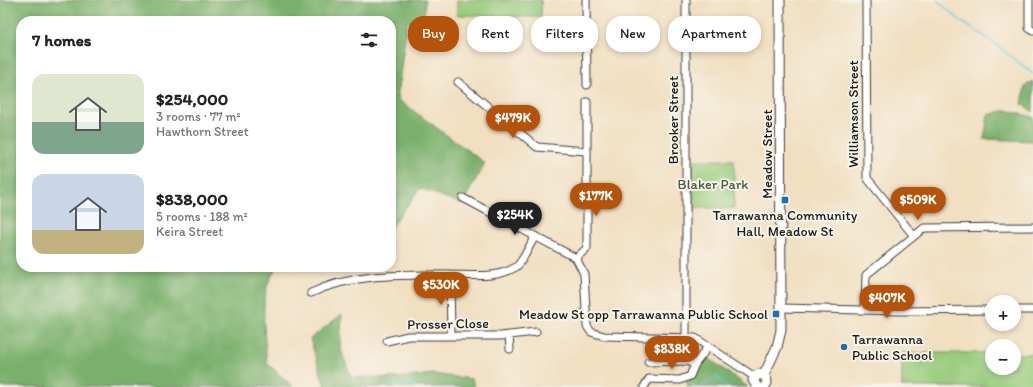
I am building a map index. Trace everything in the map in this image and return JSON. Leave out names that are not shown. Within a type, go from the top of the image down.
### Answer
[{"type":"main road","name":"Meadow Street","points":[[759,376],[780,340],[782,308],[780,0]]},
{"type":"main road","points":[[757,387],[753,382],[759,376],[767,381],[764,387]]},
{"type":"street","points":[[586,0],[587,85]]},
{"type":"street","name":"Brooker Street","points":[[686,0],[686,337]]},
{"type":"street","name":"Williamson Street","points":[[866,0],[867,178],[914,236]]},
{"type":"street","points":[[1029,0],[1029,28],[1033,31]]},
{"type":"street","points":[[458,82],[537,147],[586,150]]},
{"type":"street","points":[[576,258],[587,248],[587,102]]},
{"type":"street","points":[[463,198],[576,258],[584,274],[586,321],[591,332],[604,336],[695,338],[759,376]]},
{"type":"street","points":[[865,309],[866,275],[924,228],[1033,227]]},
{"type":"street","points":[[311,293],[340,283],[386,276],[499,275],[518,266],[535,236]]},
{"type":"street","points":[[450,275],[452,336]]},
{"type":"street","points":[[782,308],[901,311],[985,310]]},
{"type":"street","points":[[1021,310],[1033,310]]},
{"type":"street","name":"Prosser Close","points":[[388,341],[408,336],[508,336],[536,332]]},
{"type":"street","name":"Prosser Close","points":[[508,336],[510,349]]},
{"type":"street","points":[[644,387],[649,379],[680,380],[690,376],[695,364],[708,347]]},
{"type":"street","points":[[648,362],[685,361],[695,364]]},
{"type":"green space","points":[[0,0],[425,0],[424,16],[408,16],[397,99],[485,163],[462,204],[420,188],[396,220],[396,16],[16,16],[16,272],[274,272],[267,288],[264,314],[267,363],[293,387],[0,387]]},
{"type":"green space","points":[[457,0],[541,0],[541,16],[457,15]]},
{"type":"green space","points":[[1033,81],[1033,112],[1022,104],[1025,86]]},
{"type":"green space","points":[[1006,110],[1033,117],[1033,141],[984,139],[988,115]]},
{"type":"green space","name":"Blaker Park","points":[[693,160],[734,160],[734,208],[693,208]]},
{"type":"green space","points":[[342,314],[340,347],[351,377],[398,378],[432,374],[472,379],[474,387],[325,387],[310,339]]},
{"type":"green space","points":[[902,353],[985,353],[985,375],[1021,375],[1021,354],[1033,354],[1033,387],[902,387]]},
{"type":"green space","points":[[703,354],[748,387],[688,387],[686,379]]},
{"type":"waterway","points":[[937,0],[962,22],[993,42],[1033,74]]},
{"type":"waterway","points":[[702,387],[716,376],[727,387]]},
{"type":"waterway","points":[[395,387],[413,384],[416,387]]},
{"type":"place","name":"Tarrawanna Community Hall, Meadow St","points":[[785,200]]},
{"type":"place","name":"Meadow St opp Tarrawanna Public School","points":[[776,314]]},
{"type":"place","name":"Tarrawanna Public School","points":[[844,347]]}]
